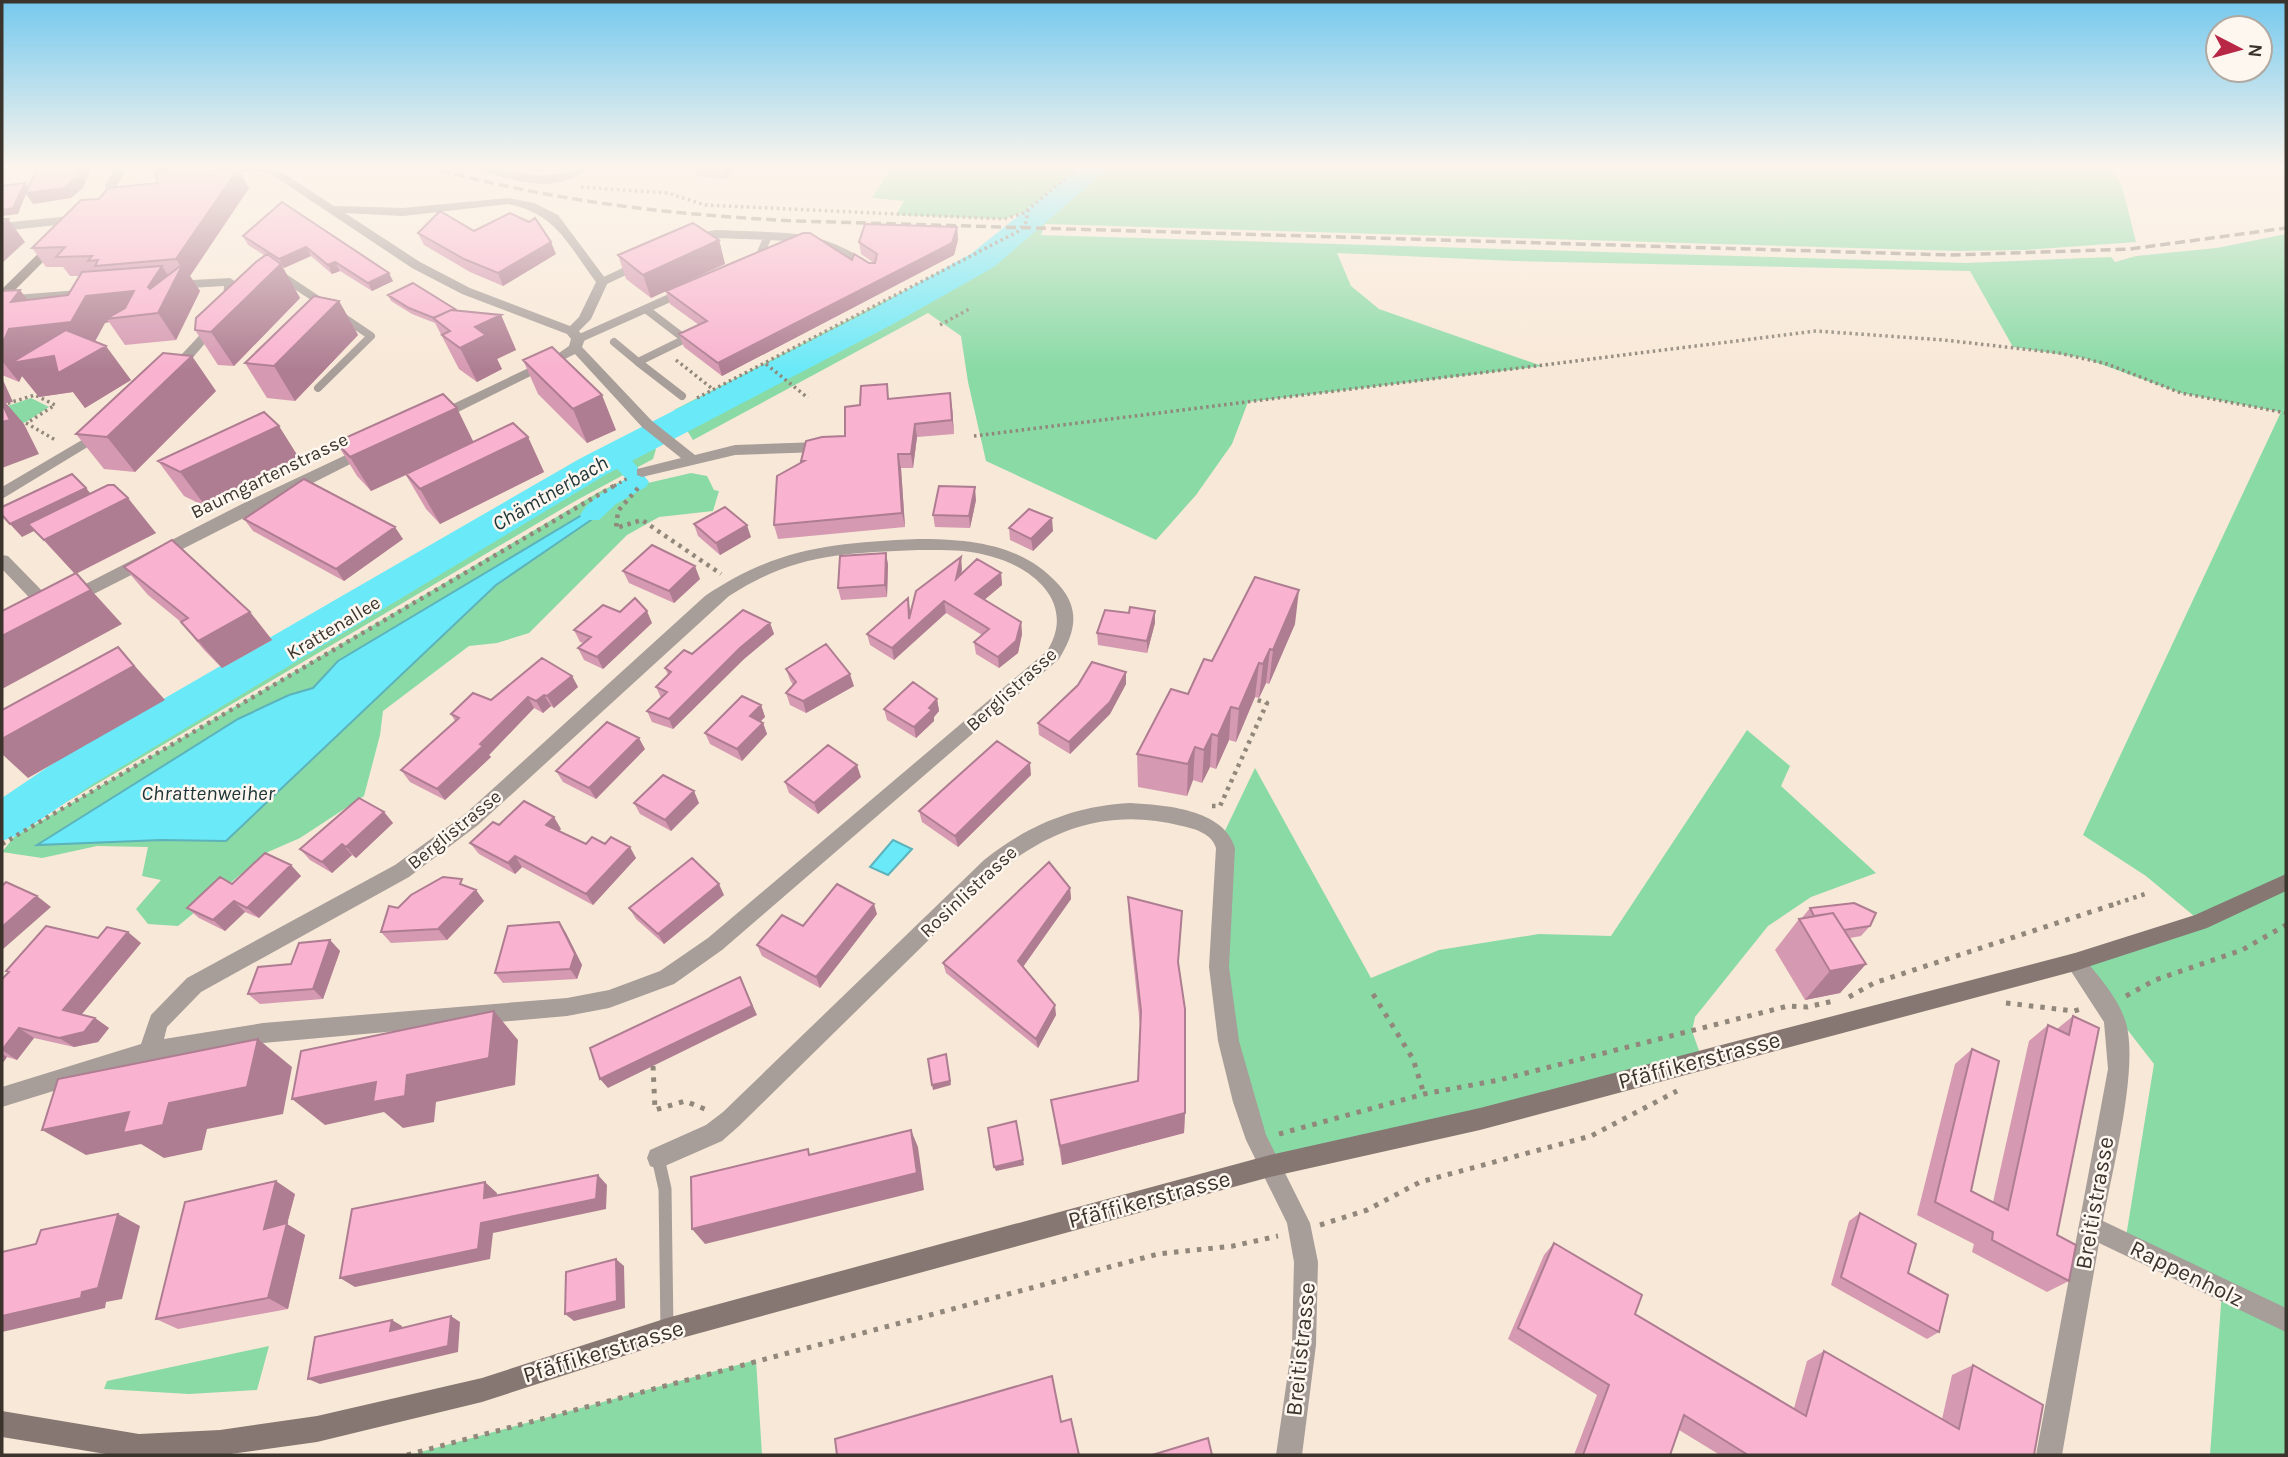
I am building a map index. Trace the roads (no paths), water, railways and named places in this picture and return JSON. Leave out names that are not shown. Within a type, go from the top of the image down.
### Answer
[{"type":"main road","points":[[2,298],[66,234]]},
{"type":"main road","name":"Pfäffikerstrasse","points":[[2,1424],[137,1451],[220,1443],[317,1429],[482,1390],[667,1330],[1270,1166],[1480,1119],[2075,962],[2200,922],[2286,882]]},
{"type":"street","points":[[369,234],[416,265],[447,281],[575,339],[588,358],[648,424],[691,459]]},
{"type":"street","points":[[423,424],[561,358],[575,339],[601,282],[566,234]]},
{"type":"street","points":[[159,386],[214,324],[230,299],[237,281],[160,287]]},
{"type":"street","points":[[2,298],[107,292]]},
{"type":"street","points":[[2,494],[121,419]]},
{"type":"street","name":"Baumgartenstrasse","points":[[2,560],[44,612],[247,508],[385,442]]},
{"type":"street","points":[[644,477],[691,459],[735,450],[820,447]]},
{"type":"street","name":"Berglistrasse","points":[[2,1097],[149,1052],[263,1033],[567,1007],[609,999],[667,978],[715,944],[1053,655],[1067,634],[1065,605],[1046,578],[1011,558],[970,546],[912,544],[817,551],[771,565],[735,583],[711,600],[471,820],[402,871],[194,985],[159,1022],[149,1052]]},
{"type":"street","name":"Rosinlistrasse","points":[[658,1158],[714,1133],[731,1119],[1008,850],[1065,820],[1096,812],[1131,811],[1175,816],[1204,825],[1222,837],[1225,844],[1217,947],[1219,978],[1233,1059],[1257,1140],[1270,1166]]},
{"type":"street","name":"Breitistrasse","points":[[2049,1455],[2119,1069],[2120,1037],[2107,1003],[2075,962]]},
{"type":"street","name":"Breitistrasse","points":[[1270,1166],[1301,1231],[1309,1278],[1289,1455]]},
{"type":"street","name":"Rappenholz","points":[[2089,1226],[2286,1320]]},
{"type":"lane","points":[[691,242],[716,234],[826,240],[874,270]]},
{"type":"lane","points":[[747,262],[760,256],[768,236]]},
{"type":"lane","points":[[601,282],[640,264]]},
{"type":"lane","points":[[268,277],[281,276],[371,336],[318,388]]},
{"type":"lane","points":[[575,339],[686,291]]},
{"type":"lane","points":[[638,362],[685,339],[647,310]]},
{"type":"lane","points":[[614,342],[682,396]]},
{"type":"lane","points":[[658,1158],[665,1189],[667,1330]]},
{"type":"water","name":"Chrattenweiher","points":[[587,512],[594,518],[496,585],[226,841],[161,840],[37,845],[238,719],[289,695],[313,688],[338,661]]},
{"type":"water","points":[[893,840],[912,849],[888,875],[870,867]]},
{"type":"waterway","name":"Chämtnerbach","points":[[2,822],[77,771],[594,466],[884,316],[983,260],[1015,234]]},
{"type":"waterway","points":[[616,455],[630,471]]},
{"type":"waterway","points":[[591,515],[608,499],[638,482],[636,478]]},
{"type":"railway","points":[[1239,234],[1951,255],[2130,249],[2241,234]]}]
